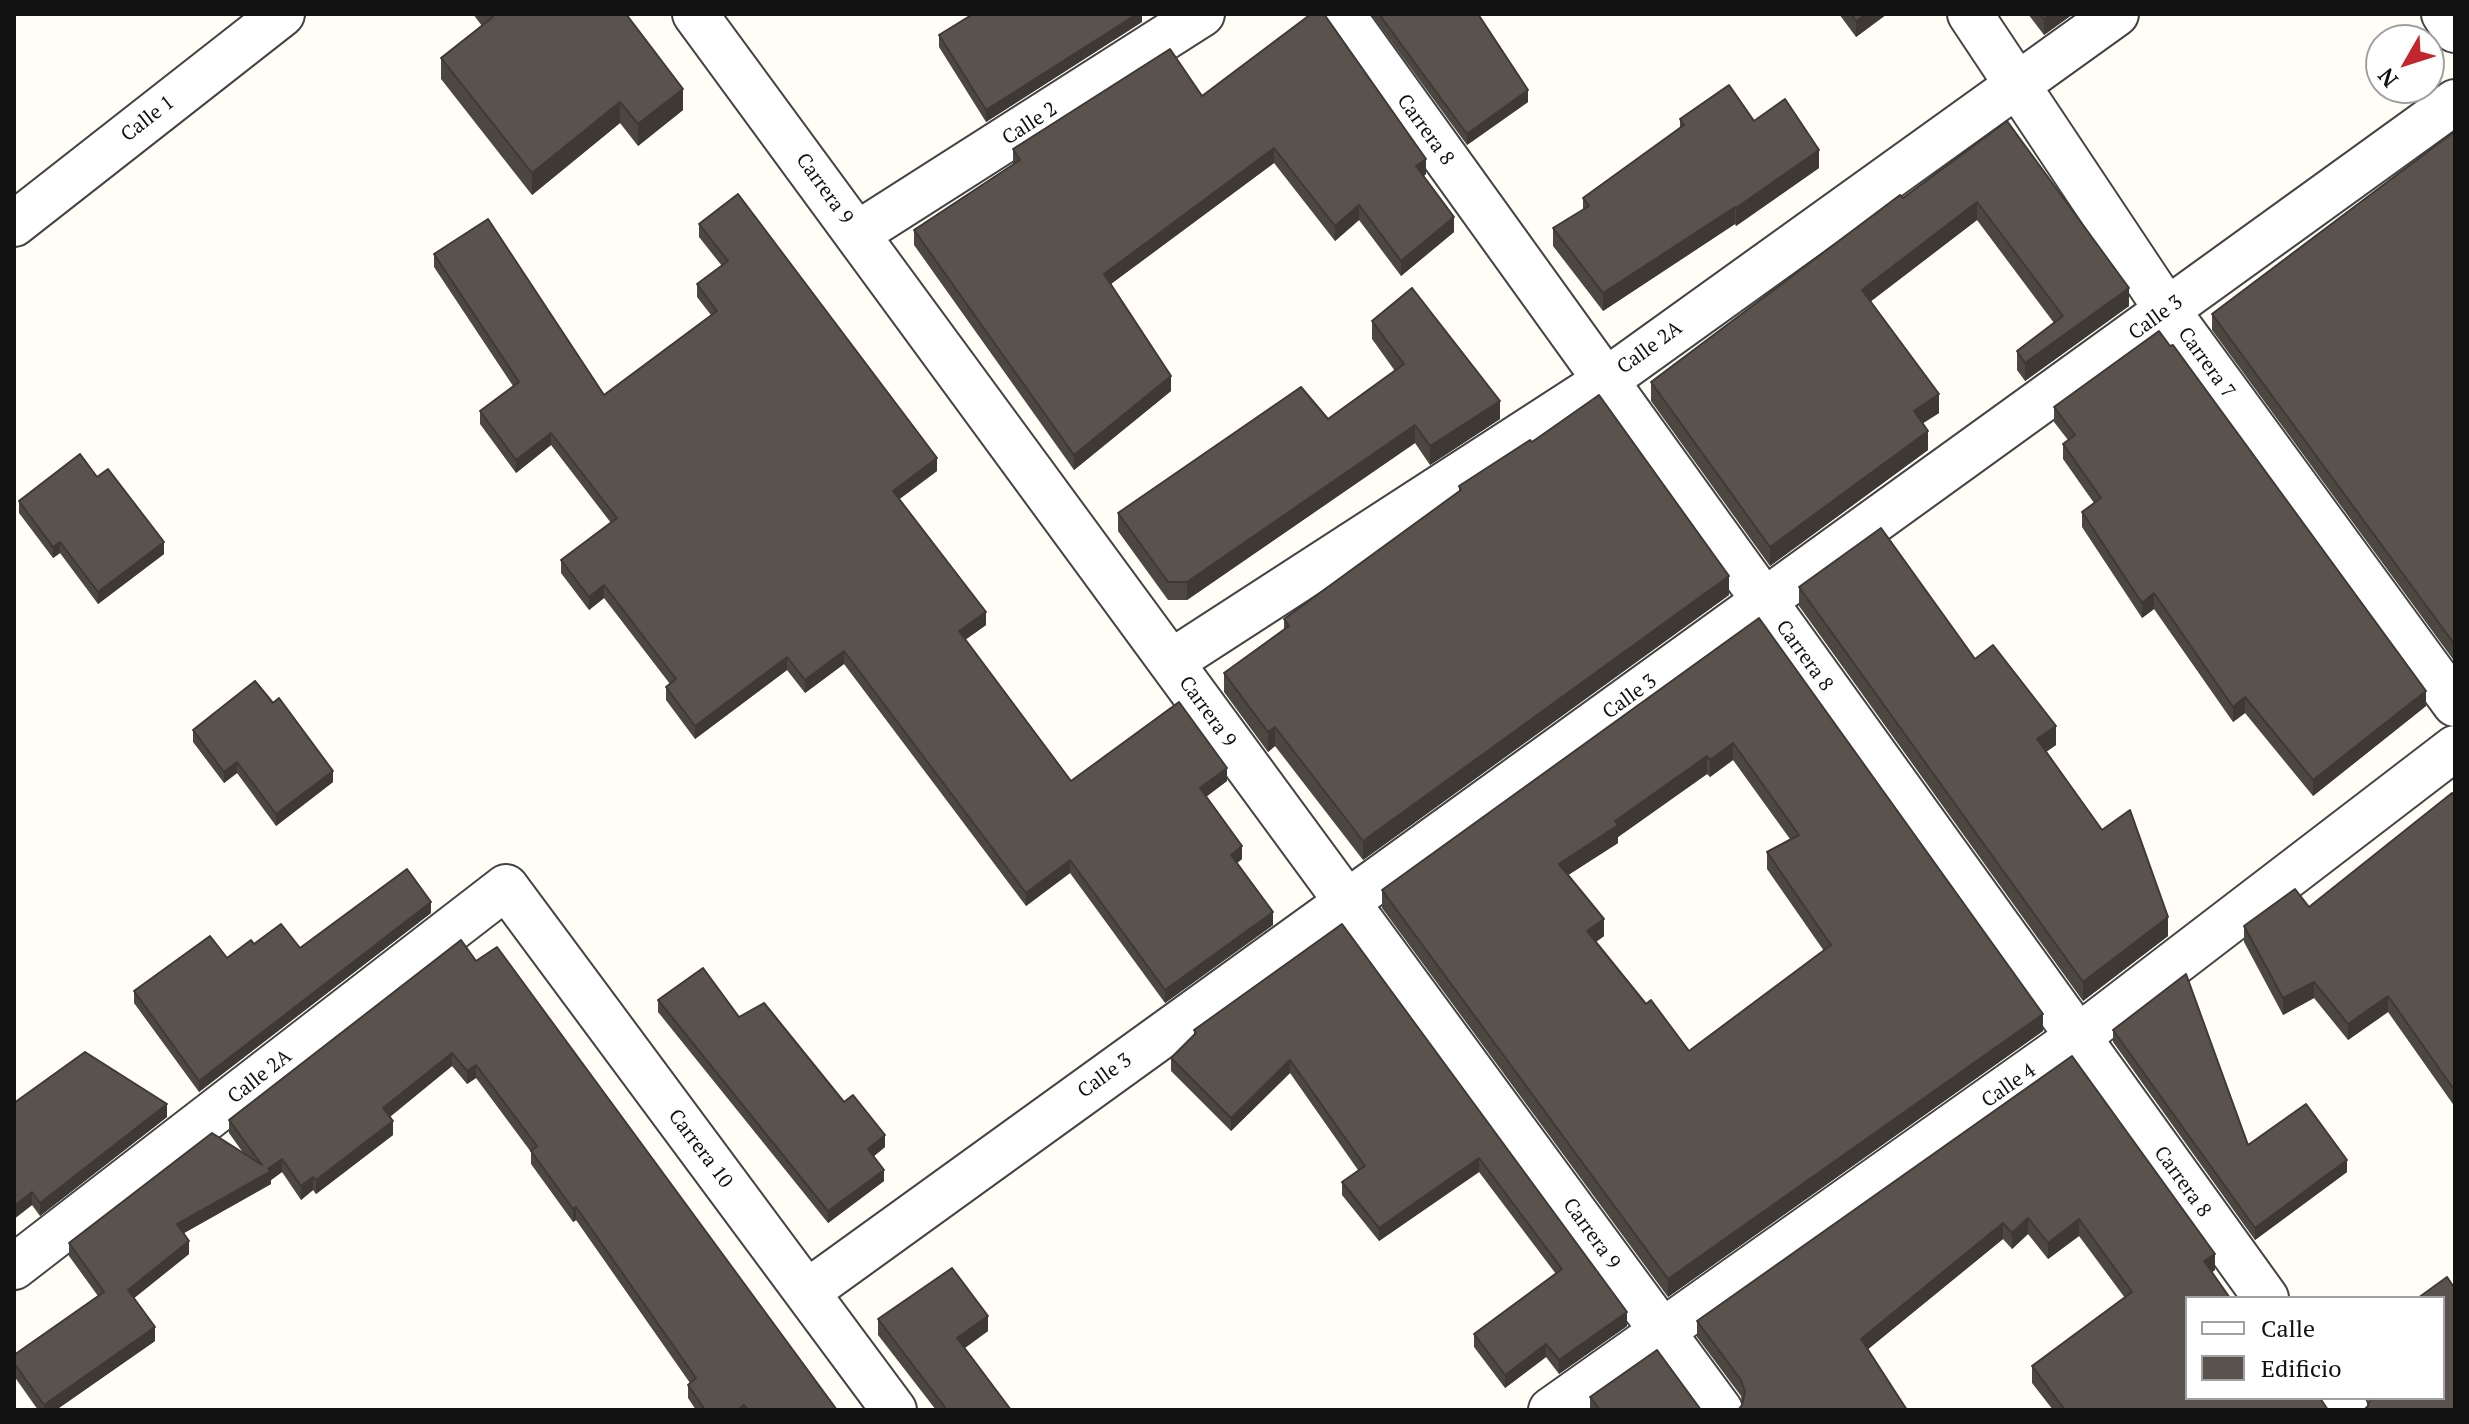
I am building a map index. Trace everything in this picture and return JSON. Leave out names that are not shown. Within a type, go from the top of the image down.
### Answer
[{"type":"street","name":"Calle 1","points":[[14,224],[282,14]]},
{"type":"street","name":"Carrera 9","points":[[695,14],[1720,1410]]},
{"type":"street","name":"Calle 2","points":[[857,234],[1202,14]]},
{"type":"street","name":"Carrera 8","points":[[1342,14],[2265,1296]]},
{"type":"street","name":"Carrera 7","points":[[1970,14],[2167,310],[2455,704]]},
{"type":"street","name":"Calle 2A","points":[[1171,662],[1605,381],[2116,14]]},
{"type":"street","points":[[2444,14],[2455,30]]},
{"type":"street","name":"Calle 3","points":[[807,1292],[2455,102]]},
{"type":"street","name":"Calle 4","points":[[1551,1410],[2078,1037],[2455,748]]},
{"type":"street","name":"Calle 2A","points":[[14,1267],[506,887]]},
{"type":"street","name":"Carrera 10","points":[[506,887],[894,1410]]},
{"type":"building","points":[[490,14],[626,14],[683,89],[638,124],[620,102],[532,173],[441,58],[493,17]]},
{"type":"building","points":[[973,14],[1137,14],[986,110],[939,35]]},
{"type":"building","points":[[1311,14],[1324,14],[1426,159],[1416,166],[1454,217],[1401,261],[1359,205],[1335,226],[1274,148],[1104,274],[1171,376],[1074,455],[914,230],[1020,160],[1013,149],[1170,49],[1202,96]]},
{"type":"building","points":[[1379,14],[1478,14],[1528,90],[1467,134]]},
{"type":"building","points":[[1851,14],[1866,14],[1856,21]]},
{"type":"building","points":[[1729,85],[1754,121],[1785,99],[1819,150],[1736,208],[1603,293],[1553,228],[1589,206],[1583,198],[1684,125],[1680,119]]},
{"type":"building","points":[[2007,121],[2129,288],[2025,363],[2017,351],[2063,316],[1977,202],[1862,290],[1939,394],[1914,411],[1928,431],[1770,547],[1651,382],[1900,195],[1903,198]]},
{"type":"building","points":[[2455,131],[2455,645],[2212,314]]},
{"type":"building","points":[[738,194],[937,458],[893,491],[986,612],[959,631],[1071,781],[1179,702],[1227,768],[1200,788],[1242,846],[1231,855],[1273,912],[1165,990],[1070,860],[1026,893],[844,651],[805,680],[787,657],[695,726],[666,687],[676,679],[604,585],[589,597],[561,560],[617,518],[551,433],[516,460],[480,411],[519,382],[434,254],[488,219],[604,395],[717,311],[697,284],[728,261],[699,224]]},
{"type":"building","points":[[1412,288],[1500,401],[1430,446],[1415,425],[1187,582],[1168,582],[1118,513],[1301,387],[1328,419],[1404,364],[1372,321]]},
{"type":"building","points":[[2159,331],[2170,346],[2173,345],[2426,691],[2313,780],[2245,697],[2233,707],[2154,593],[2142,603],[2082,512],[2101,498],[2063,444],[2075,435],[2054,407]]},
{"type":"building","points":[[1599,395],[1729,576],[1363,841],[1275,727],[1268,732],[1224,673],[1289,626],[1284,619],[1461,490],[1459,486],[1530,440],[1532,442]]},
{"type":"building","points":[[80,454],[97,477],[108,469],[164,542],[98,592],[60,542],[53,547],[19,501]]},
{"type":"building","points":[[1881,528],[1975,659],[1993,645],[2056,726],[2037,739],[2102,830],[2130,810],[2168,917],[2083,982],[1799,587]]},
{"type":"building","points":[[1759,618],[2043,1014],[1668,1279],[1382,890]],"holes":[[[1733,743],[1799,835],[1767,852],[1831,945],[1689,1051],[1651,1000],[1646,1004],[1587,931],[1604,919],[1559,864],[1618,825],[1615,821],[1707,756],[1710,760]]]},
{"type":"building","points":[[255,681],[273,703],[279,698],[333,771],[276,814],[237,762],[224,772],[193,730]]},
{"type":"building","points":[[2452,793],[2455,797],[2455,1091],[2388,996],[2348,1024],[2314,982],[2283,998],[2244,926],[2295,889],[2309,907]]},
{"type":"building","points":[[407,869],[431,902],[199,1081],[134,991],[210,936],[227,958],[251,940],[254,944],[281,924],[300,948]]},
{"type":"building","points":[[1342,924],[1627,1312],[1559,1360],[1546,1344],[1505,1375],[1474,1334],[1562,1269],[1479,1158],[1379,1228],[1342,1182],[1365,1166],[1290,1060],[1231,1118],[1171,1058],[1196,1033],[1194,1030]]},
{"type":"building","points":[[461,940],[476,961],[497,947],[837,1410],[748,1410],[744,1405],[738,1410],[705,1410],[688,1385],[696,1378],[576,1207],[573,1209],[531,1151],[537,1146],[476,1065],[467,1071],[452,1053],[383,1108],[393,1121],[316,1180],[313,1177],[301,1186],[282,1159],[268,1169],[271,1171],[177,1224],[189,1241],[128,1290],[155,1327],[44,1405],[14,1363],[14,1355],[104,1292],[69,1243],[212,1133],[262,1165],[229,1120]]},
{"type":"building","points":[[703,968],[739,1017],[764,1003],[844,1102],[853,1095],[885,1135],[868,1149],[884,1170],[828,1211],[658,1000]]},
{"type":"building","points":[[2186,974],[2248,1145],[2306,1104],[2347,1160],[2255,1228],[2113,1030]]},
{"type":"building","points":[[85,1052],[167,1104],[40,1203],[32,1192],[14,1206],[14,1103]]},
{"type":"building","points":[[2072,1056],[2215,1254],[2204,1261],[2229,1296],[2185,1296],[2185,1400],[2321,1400],[2328,1410],[2065,1410],[2032,1366],[2132,1292],[2079,1219],[2048,1243],[2028,1218],[2012,1233],[2003,1223],[1861,1339],[1907,1410],[1738,1410],[1745,1392],[1741,1380],[1697,1321]]},
{"type":"building","points":[[952,1268],[988,1316],[957,1338],[1011,1410],[947,1410],[878,1319]]},
{"type":"building","points":[[2447,1277],[2453,1286],[2455,1284],[2455,1410],[2364,1410],[2370,1400],[2445,1400],[2445,1296],[2421,1296]]},
{"type":"building","points":[[1657,1350],[1701,1410],[1600,1410],[1590,1397]]}]
